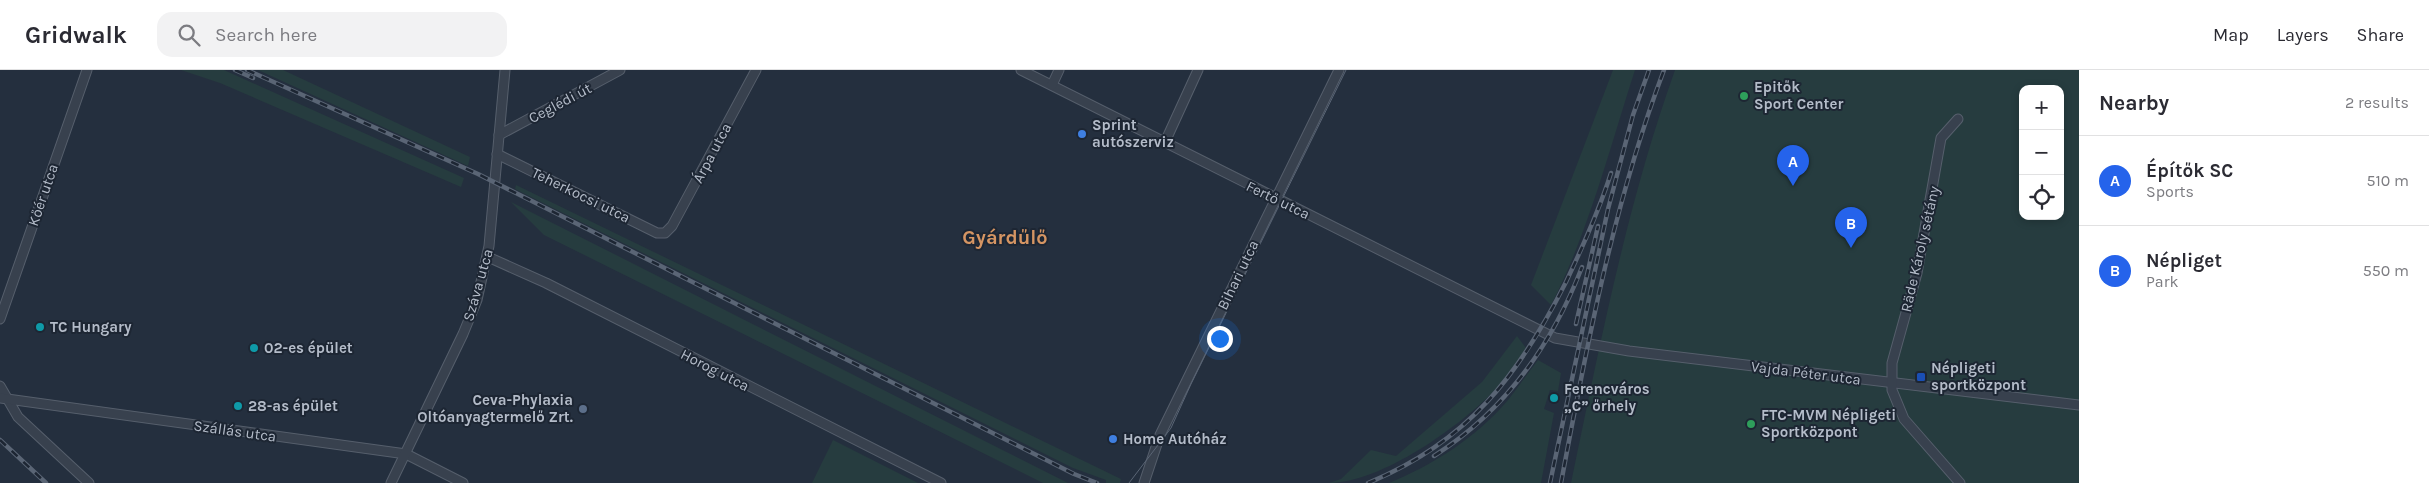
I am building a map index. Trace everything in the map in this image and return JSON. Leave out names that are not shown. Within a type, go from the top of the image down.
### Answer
[{"type":"street","name":"Kőér utca","points":[[0,319],[88,70]]},
{"type":"street","name":"Száva utca","points":[[391,483],[463,334],[477,300],[488,257],[505,70]]},
{"type":"street","name":"Ceglédi út","points":[[499,135],[620,70]]},
{"type":"street","name":"Árpa utca","points":[[665,233],[672,226],[756,70]]},
{"type":"street","name":"Fertő utca","points":[[1020,70],[1535,328]]},
{"type":"street","points":[[1052,85],[1059,70]]},
{"type":"street","points":[[1164,142],[1198,70]]},
{"type":"street","name":"Bihari utca","points":[[1144,483],[1160,435],[1339,70]]},
{"type":"street","name":"Räde Károly sétány","points":[[1958,119],[1941,138],[1917,273],[1892,363],[1892,383],[1894,399],[1904,419],[1960,483]]},
{"type":"street","name":"Teherkocsi utca","points":[[497,154],[657,233],[665,233]]},
{"type":"street","name":"Horog utca","points":[[488,257],[546,284],[941,483]]},
{"type":"street","name":"Vajda Péter utca","points":[[1535,328],[1555,338],[1600,347],[2079,405]]},
{"type":"street","points":[[0,386],[4,398],[18,417],[89,483]]},
{"type":"street","name":"Szállás utca","points":[[4,398],[406,454],[463,483]]},
{"type":"green space","points":[[181,70],[224,70],[464,178],[461,187],[220,83]]},
{"type":"green space","points":[[258,70],[283,70],[470,157],[468,166]]},
{"type":"green space","points":[[1613,70],[1635,70],[1587,220],[1551,305],[1531,285]]},
{"type":"green space","points":[[1675,70],[2079,70],[2079,483],[1571,483],[1616,275],[1643,172]]},
{"type":"green space","points":[[516,185],[1121,479],[1120,483],[1106,483],[1106,480],[1073,468],[515,189]]},
{"type":"green space","points":[[511,202],[1068,483],[1043,483],[544,235]]},
{"type":"green space","points":[[1517,336],[1526,348],[1497,388],[1463,419],[1442,435],[1396,463],[1350,480],[1329,483],[1341,479],[1371,450],[1396,456],[1482,382]]},
{"type":"green space","points":[[1538,360],[1561,373],[1558,391],[1550,390],[1544,409],[1554,413],[1541,483],[1389,483],[1438,459],[1483,426],[1508,400]]},
{"type":"green space","points":[[833,440],[918,483],[812,483]]},
{"type":"tram line","points":[[1129,483],[1171,428],[1346,70]]},
{"type":"railway","points":[[235,70],[253,78]]},
{"type":"railway","points":[[247,70],[478,174],[1074,474],[1097,483]]},
{"type":"railway","points":[[1550,483],[1608,209],[1633,115],[1649,70]]},
{"type":"railway","points":[[1561,483],[1581,378],[1616,222],[1646,120],[1664,70]]},
{"type":"railway","points":[[1368,483],[1403,466],[1435,447],[1462,426],[1487,402],[1509,376],[1548,316],[1566,282],[1590,228],[1611,173]]},
{"type":"railway","points":[[1576,324],[1598,226]]},
{"type":"railway","points":[[1434,456],[1460,438],[1483,418],[1523,374],[1541,349],[1556,323],[1582,267]]},
{"type":"railway","points":[[0,440],[46,483]]},
{"type":"place","name":"Epitők Sport Center","points":[[1744,96]]},
{"type":"place","name":"Sprint autószerviz","points":[[1082,134]]},
{"type":"place","name":"Építők SC","points":[[1793,186]]},
{"type":"place","name":"Népliget","points":[[1851,248]]},
{"type":"place","name":"TC Hungary","points":[[40,327]]},
{"type":"place","name":"02-es épület","points":[[254,348]]},
{"type":"place","name":"Népligeti sportközpont","points":[[1921,377]]},
{"type":"place","name":"Ferencváros „C” őrhely","points":[[1554,398]]},
{"type":"place","name":"28-as épület","points":[[238,406]]},
{"type":"place","name":"Ceva-Phylaxia Oltóanyagtermelő Zrt.","points":[[583,409]]},
{"type":"place","name":"FTC-MVM Népligeti Sportközpont","points":[[1751,424]]},
{"type":"place","name":"Home Autóház","points":[[1113,439]]},
{"type":"district","name":"Gyárdűlő","points":[[1005,237]]}]
